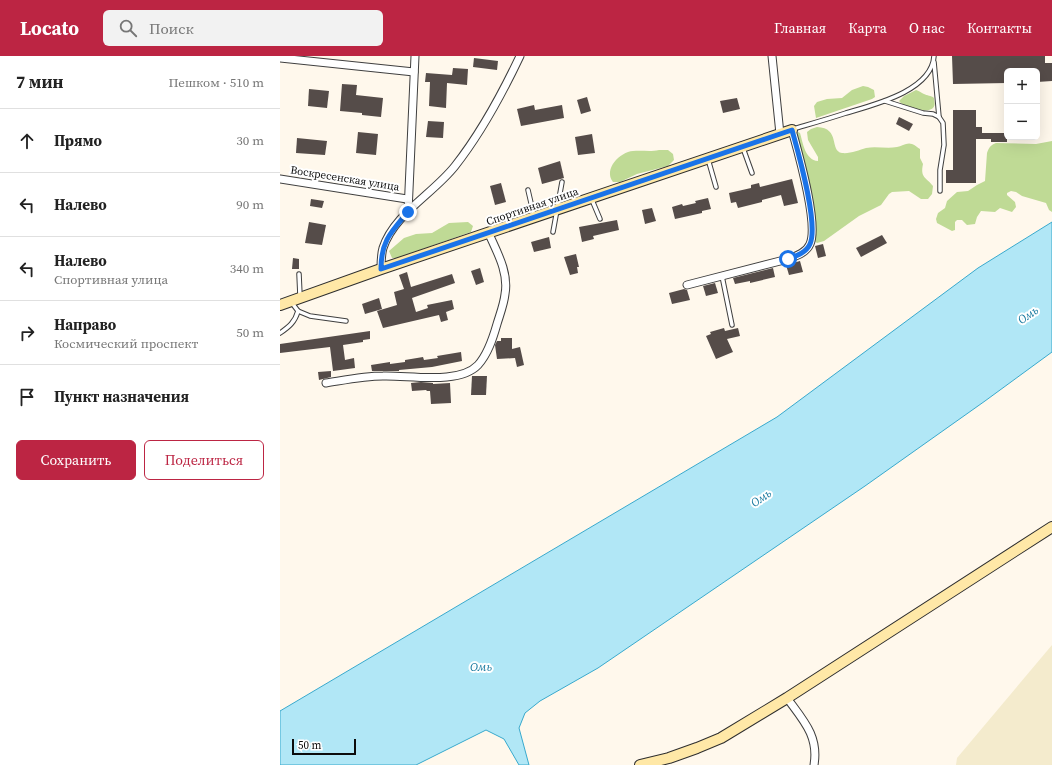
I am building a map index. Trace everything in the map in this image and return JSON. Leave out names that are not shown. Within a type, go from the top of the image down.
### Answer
[{"type":"street","points":[[408,212],[407,199],[415,56]]},
{"type":"street","points":[[381,269],[383,249],[388,235],[408,212],[435,188],[455,166],[499,98],[520,56]]},
{"type":"street","points":[[772,56],[780,134]]},
{"type":"street","points":[[280,58],[414,72]]},
{"type":"street","points":[[687,285],[800,254],[806,250],[812,237],[812,220],[802,168],[792,130]]},
{"type":"street","name":"Спортивная улица","points":[[280,305],[381,269],[489,234],[792,130]]},
{"type":"street","name":"Воскресенская улица","points":[[280,179],[407,199]]},
{"type":"street","points":[[326,382],[383,376],[453,376],[470,370],[478,364],[489,348],[495,333],[506,294],[505,275],[489,234]]},
{"type":"street","points":[[640,765],[669,761],[720,738],[787,698],[1052,527]]},
{"type":"street","points":[[787,698],[808,727],[814,742],[816,754],[814,765]]},
{"type":"lane","points":[[934,56],[939,117],[943,123],[944,146],[940,170],[940,191]]},
{"type":"lane","points":[[792,130],[885,101],[910,89],[922,80],[934,61]]},
{"type":"lane","points":[[885,101],[939,117]]},
{"type":"lane","points":[[742,146],[752,173]]},
{"type":"lane","points":[[707,158],[716,187]]},
{"type":"lane","points":[[553,232],[562,182]]},
{"type":"lane","points":[[528,190],[534,218]]},
{"type":"lane","points":[[592,199],[600,219]]},
{"type":"lane","points":[[280,333],[290,326],[296,319],[298,311],[296,300],[299,274]]},
{"type":"lane","points":[[722,276],[732,325]]},
{"type":"lane","points":[[298,311],[310,316],[346,321]]},
{"type":"shaded area","points":[[1052,645],[1052,765],[956,765],[957,758]]},
{"type":"green space","points":[[863,86],[874,90],[875,97],[816,118],[814,106],[817,102],[827,99],[842,98],[852,90]]},
{"type":"green space","points":[[916,90],[934,98],[935,104],[933,108],[930,110],[915,109],[899,101],[904,96]]},
{"type":"green space","points":[[817,127],[824,128],[829,131],[832,135],[836,148],[842,153],[870,147],[893,148],[908,143],[914,145],[920,149],[920,158],[923,164],[922,172],[924,177],[933,186],[932,194],[928,199],[921,199],[909,191],[892,192],[881,205],[859,216],[824,241],[817,243],[813,240],[797,133],[800,133],[805,150],[810,158],[818,161],[818,157],[808,140],[807,132]]},
{"type":"green space","points":[[1052,141],[1052,212],[1049,210],[1046,203],[1011,191],[1007,193],[1007,195],[1015,202],[1016,207],[1012,212],[1000,208],[995,212],[981,211],[975,224],[967,225],[962,220],[957,220],[955,222],[955,230],[952,231],[937,223],[936,219],[938,213],[945,208],[947,201],[957,192],[968,191],[985,181],[987,153],[991,145],[996,143],[1036,144]]},
{"type":"green space","points":[[668,150],[673,154],[674,160],[668,166],[637,174],[620,182],[613,182],[610,177],[610,172],[614,162],[623,154],[633,151]]},
{"type":"green space","points":[[468,222],[473,226],[471,232],[397,258],[392,258],[389,251],[404,238],[416,234],[432,233],[449,223]]},
{"type":"water","name":"Омь","points":[[1052,222],[1052,352],[865,486],[598,668],[540,701],[525,713],[519,728],[529,765],[519,765],[504,739],[486,730],[416,765],[280,765],[280,711],[777,417],[978,268]]},
{"type":"building","points":[[952,56],[1045,56],[1045,63],[1052,63],[1052,81],[1040,82],[1040,68],[1004,68],[1004,83],[953,84]]},
{"type":"building","points":[[474,58],[498,61],[497,70],[473,67]]},
{"type":"building","points":[[453,68],[468,69],[467,85],[447,83],[446,108],[429,106],[430,82],[425,82],[426,73],[452,75]]},
{"type":"building","points":[[342,84],[357,85],[356,95],[383,98],[381,117],[362,115],[362,113],[340,111]]},
{"type":"building","points":[[309,89],[329,91],[327,108],[308,106]]},
{"type":"building","points":[[587,97],[591,111],[581,114],[577,100]]},
{"type":"building","points":[[737,98],[740,109],[723,113],[720,101]]},
{"type":"building","points":[[534,105],[535,110],[562,105],[564,118],[521,126],[517,109]]},
{"type":"building","points":[[953,110],[976,110],[976,127],[982,127],[982,133],[1004,133],[1004,140],[1007,140],[1007,142],[991,142],[991,139],[976,139],[976,183],[946,183],[946,170],[953,170]]},
{"type":"building","points":[[899,117],[913,124],[909,131],[896,124]]},
{"type":"building","points":[[428,121],[444,122],[443,138],[426,137]]},
{"type":"building","points":[[358,132],[378,134],[376,155],[356,153]]},
{"type":"building","points":[[592,134],[595,153],[578,155],[575,137]]},
{"type":"building","points":[[297,138],[327,141],[325,155],[296,153]]},
{"type":"building","points":[[560,161],[564,178],[542,184],[538,168]]},
{"type":"building","points":[[792,179],[798,203],[784,206],[781,195],[762,200],[762,202],[738,208],[736,202],[731,203],[729,193],[751,188],[751,185],[759,183],[760,187]]},
{"type":"building","points":[[501,183],[506,202],[495,205],[490,186]]},
{"type":"building","points":[[708,198],[711,209],[702,211],[702,213],[675,219],[672,207],[682,204],[683,206],[696,203],[695,201]]},
{"type":"building","points":[[311,199],[324,201],[322,208],[310,206]]},
{"type":"building","points":[[652,208],[656,221],[645,224],[642,210]]},
{"type":"building","points":[[617,220],[619,230],[593,236],[594,239],[582,242],[579,227]]},
{"type":"building","points":[[309,222],[326,225],[322,245],[305,243]]},
{"type":"building","points":[[882,235],[887,243],[861,257],[856,248]]},
{"type":"building","points":[[549,237],[551,248],[534,252],[531,242]]},
{"type":"building","points":[[823,244],[826,256],[818,258],[815,246]]},
{"type":"building","points":[[576,254],[579,267],[577,267],[578,273],[570,275],[564,257]]},
{"type":"building","points":[[293,258],[299,259],[299,269],[292,269]]},
{"type":"building","points":[[800,261],[803,272],[789,275],[786,265]]},
{"type":"building","points":[[480,268],[484,282],[476,285],[471,271]]},
{"type":"building","points":[[773,268],[775,277],[750,283],[750,281],[735,284],[733,278]]},
{"type":"building","points":[[407,272],[411,287],[452,274],[455,283],[412,298],[416,312],[428,308],[427,305],[452,300],[454,309],[446,312],[448,320],[441,322],[439,315],[383,328],[377,311],[397,305],[394,292],[404,289],[399,275]]},
{"type":"building","points":[[715,283],[718,293],[706,296],[703,286]]},
{"type":"building","points":[[684,289],[687,290],[690,300],[672,304],[669,293]]},
{"type":"building","points":[[379,298],[382,309],[365,314],[362,304]]},
{"type":"building","points":[[724,328],[725,331],[738,328],[740,336],[727,339],[733,352],[716,359],[706,336],[711,334],[710,332]]},
{"type":"building","points":[[370,331],[370,339],[363,340],[363,342],[343,345],[345,360],[354,358],[355,368],[333,371],[330,347],[280,353],[280,344]]},
{"type":"building","points":[[501,338],[512,338],[512,349],[520,347],[524,365],[517,367],[515,358],[497,359],[495,345],[497,341],[501,341]]},
{"type":"building","points":[[461,352],[462,361],[432,367],[399,371],[372,371],[371,365],[390,362],[390,364],[405,362],[405,360],[423,357],[424,360],[438,358],[437,356]]},
{"type":"building","points":[[331,371],[331,377],[319,380],[318,372]]},
{"type":"building","points":[[472,376],[487,376],[486,395],[471,395]]},
{"type":"building","points":[[421,382],[433,384],[450,383],[451,403],[431,404],[430,391],[412,391],[411,383]]},
{"type":"route","points":[[408,212],[388,235],[383,249],[381,269],[592,199],[792,130],[802,168],[812,220],[812,237],[806,250],[788,259]]}]
